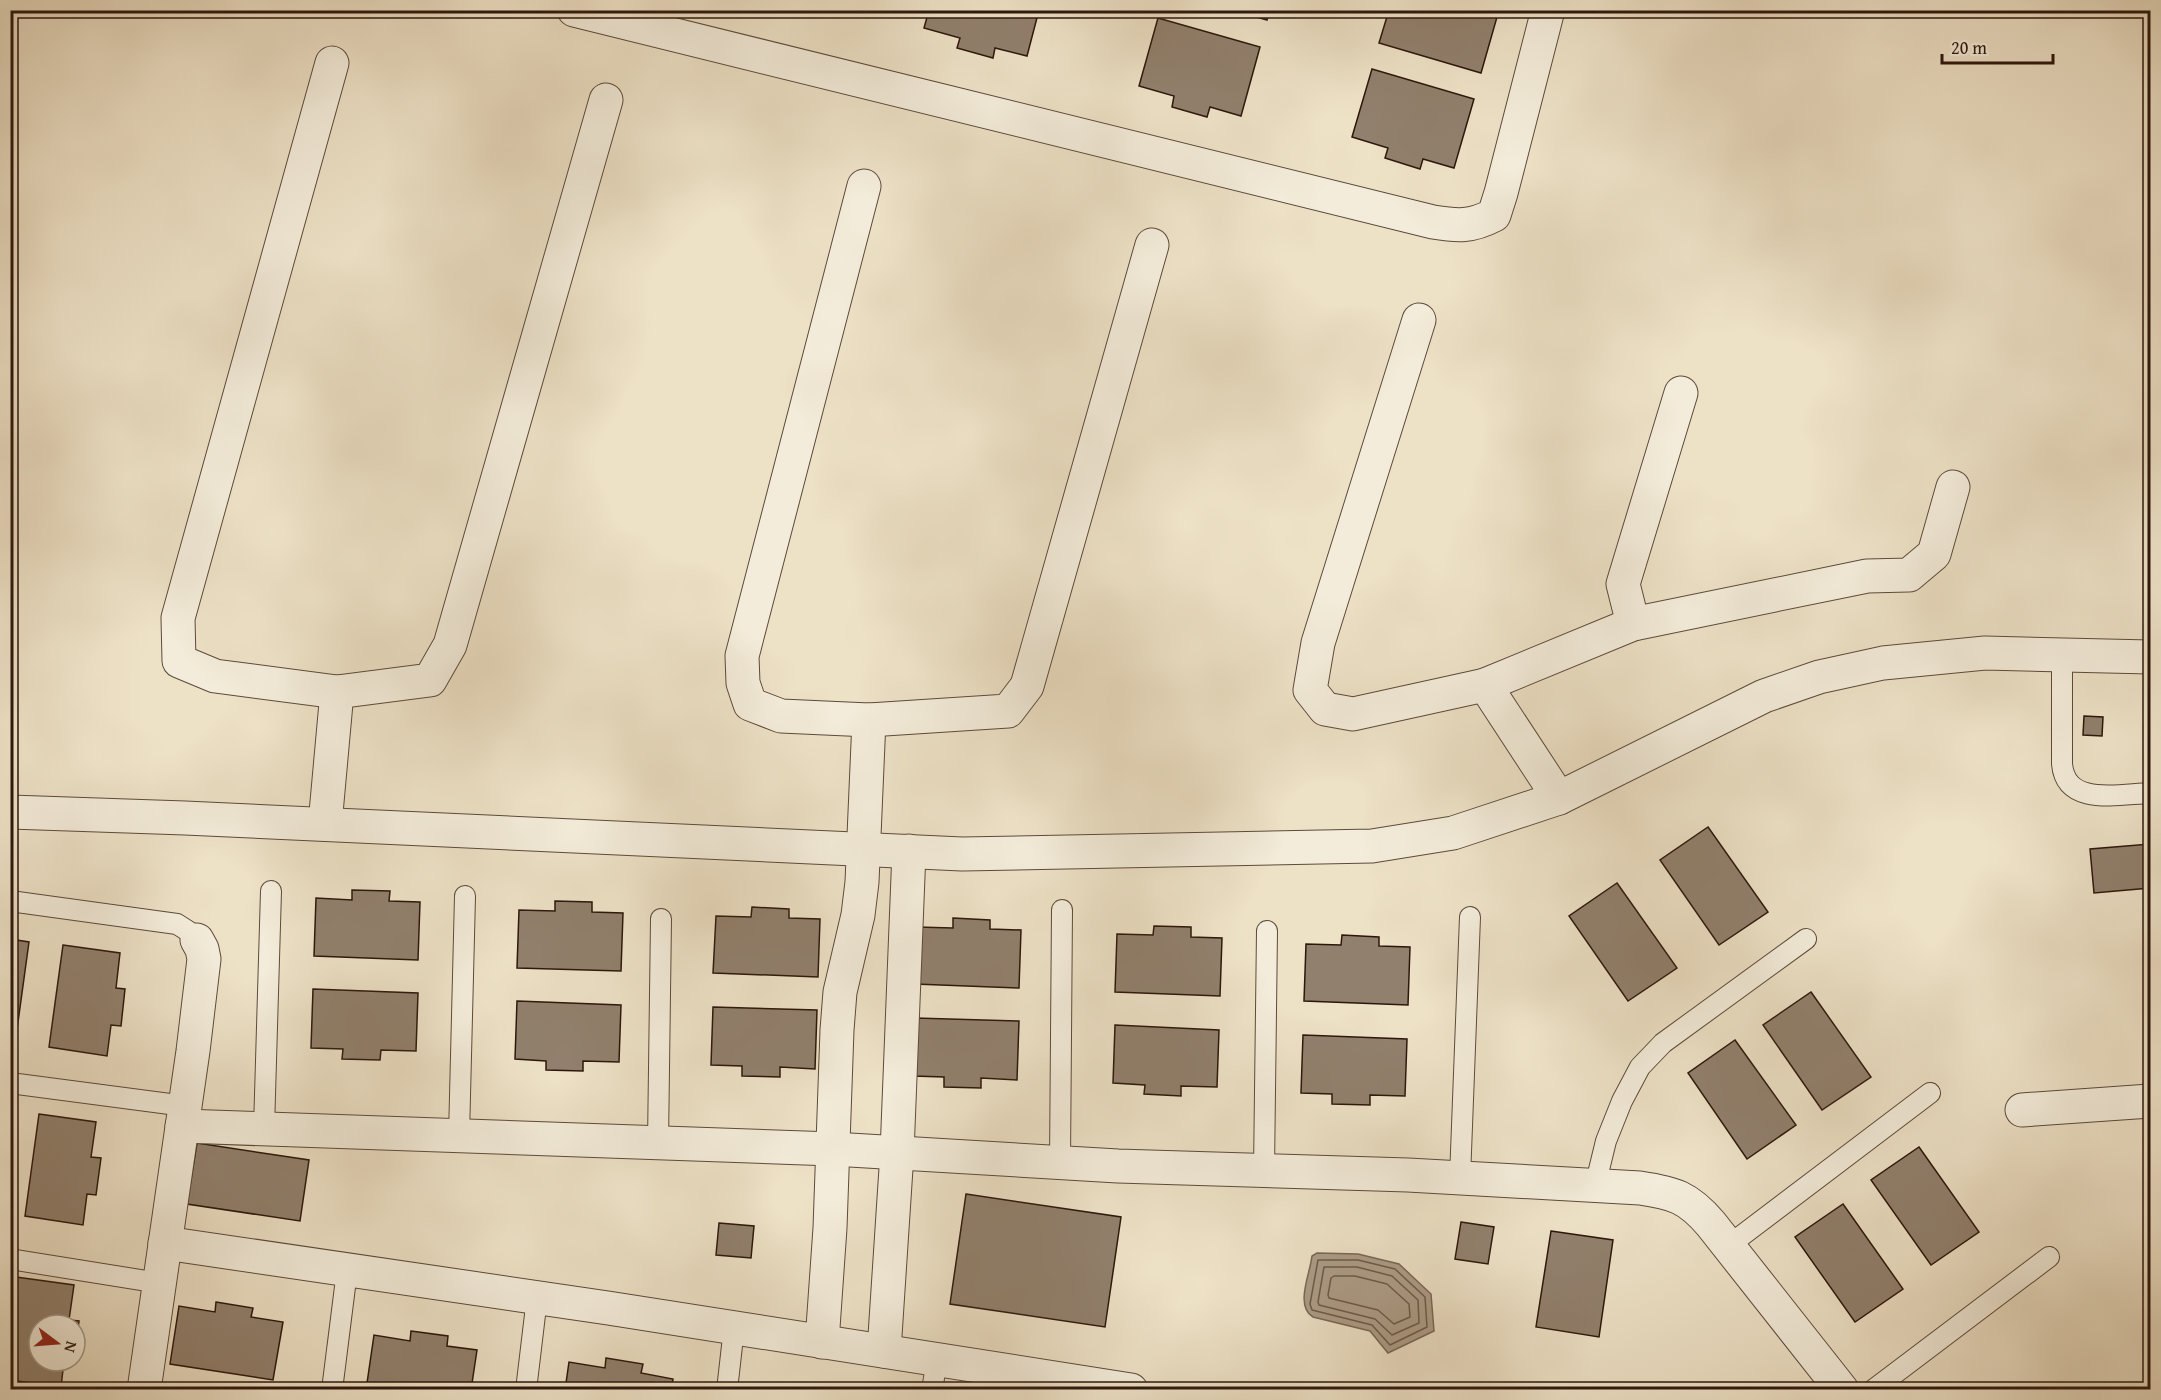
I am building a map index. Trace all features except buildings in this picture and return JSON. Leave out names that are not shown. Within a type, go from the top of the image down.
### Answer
[{"type":"street","points":[[574,10],[1410,217],[1459,226],[1481,222],[1494,215],[1548,10]]},
{"type":"street","points":[[332,63],[178,618],[179,661],[215,676],[337,692],[430,680],[450,645],[606,100]]},
{"type":"street","points":[[864,186],[742,656],[743,683],[750,704],[781,716],[869,720],[1008,711],[1027,686],[1152,245]]},
{"type":"street","points":[[1419,320],[1318,643],[1310,690],[1324,709],[1353,714],[1485,685],[1634,624],[1867,576],[1909,575],[1934,554],[1953,487]]},
{"type":"street","points":[[1634,624],[1623,584],[1681,393]]},
{"type":"street","points":[[10,812],[325,824],[962,854],[1372,846],[1454,833],[1559,798],[1764,696],[1819,677],[1883,663],[1985,653],[2151,657]]},
{"type":"street","points":[[1485,685],[1559,798]]},
{"type":"street","points":[[325,824],[337,692]]},
{"type":"street","points":[[822,1342],[830,1228],[840,992],[858,915],[862,882],[869,720]]},
{"type":"street","points":[[884,1351],[897,1153],[909,851]]},
{"type":"street","points":[[144,1389],[184,1116],[204,959],[197,940]]},
{"type":"street","points":[[2022,1110],[2151,1101]]},
{"type":"street","points":[[184,1116],[264,1129],[833,1149],[1060,1162],[1460,1178],[1595,1185],[1670,1192],[1701,1213],[1842,1389]]},
{"type":"street","points":[[165,1243],[884,1351],[935,1374],[1126,1389]]},
{"type":"lane","points":[[2062,655],[2062,764],[2066,780],[2081,793],[2092,795],[2151,793]]},
{"type":"lane","points":[[264,1129],[271,891]]},
{"type":"lane","points":[[459,1136],[465,896]]},
{"type":"lane","points":[[10,901],[177,924],[197,940]]},
{"type":"lane","points":[[1060,1162],[1062,910]]},
{"type":"lane","points":[[1460,1178],[1470,917]]},
{"type":"lane","points":[[658,1143],[661,919]]},
{"type":"lane","points":[[1264,1171],[1267,931]]},
{"type":"lane","points":[[1595,1185],[1606,1141],[1622,1101],[1640,1067],[1663,1043],[1806,939]]},
{"type":"lane","points":[[10,1083],[184,1116]]},
{"type":"lane","points":[[1728,1246],[1930,1094]]},
{"type":"lane","points":[[1873,1389],[2049,1257]]},
{"type":"lane","points":[[10,1259],[159,1283]]},
{"type":"lane","points":[[332,1389],[347,1271]]},
{"type":"lane","points":[[526,1389],[537,1298]]},
{"type":"lane","points":[[727,1389],[734,1328]]},
{"type":"water","points":[[1317,1253],[1358,1254],[1399,1264],[1431,1294],[1434,1331],[1388,1353],[1370,1331],[1313,1317],[1305,1306],[1304,1292],[1312,1256]]}]
